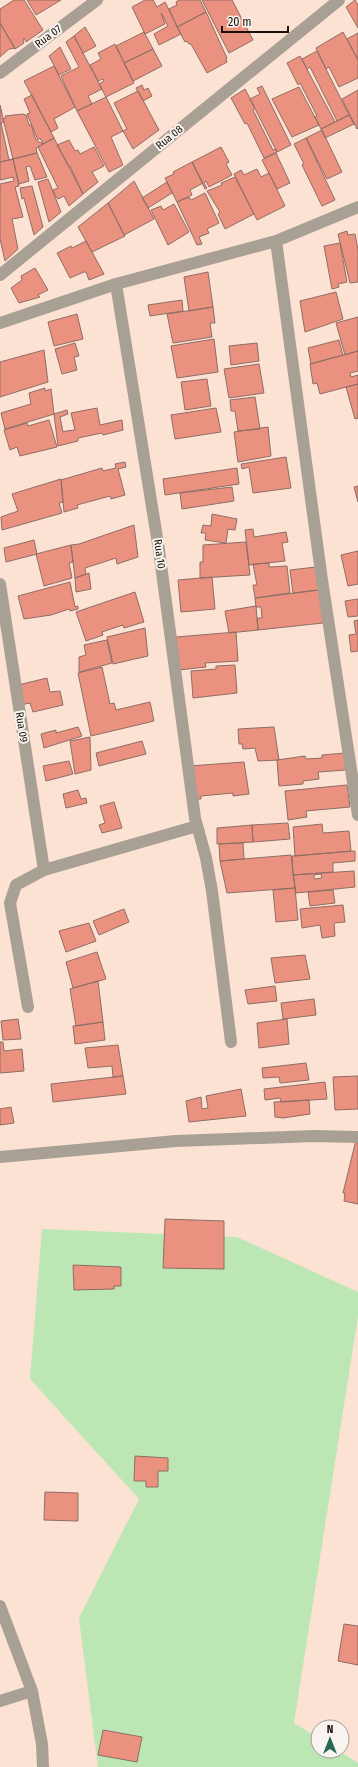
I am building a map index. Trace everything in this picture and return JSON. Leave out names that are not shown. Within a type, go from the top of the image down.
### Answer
[{"type":"street","name":"Rua 07","points":[[0,73],[97,0]]},
{"type":"street","name":"Rua 08","points":[[0,275],[339,0]]},
{"type":"street","points":[[0,323],[116,284],[276,242],[358,207]]},
{"type":"street","points":[[276,242],[322,580],[358,815]]},
{"type":"street","name":"Rua 10","points":[[116,284],[160,550],[197,826],[206,858],[211,884],[231,1042]]},
{"type":"street","name":"Rua 09","points":[[0,584],[44,870]]},
{"type":"street","points":[[28,1007],[10,903],[16,885],[44,870],[197,826]]},
{"type":"street","points":[[0,1157],[176,1141],[314,1136],[358,1137]]},
{"type":"street","points":[[0,1606],[32,1691],[42,1744],[43,1767]]},
{"type":"street","points":[[0,1701],[32,1691]]},
{"type":"green space","points":[[42,1229],[237,1237],[358,1292],[358,1316],[294,1723],[310,1733],[310,1759],[350,1758],[358,1763],[358,1767],[98,1767],[79,1618],[139,1499],[30,1379]]},
{"type":"building","points":[[14,0],[24,0],[43,30],[26,42],[24,38],[24,43],[15,49],[0,23],[0,9]]},
{"type":"building","points":[[27,0],[61,0],[36,15]]},
{"type":"building","points":[[145,0],[153,0],[157,7],[165,2],[181,34],[159,45],[154,34],[168,26],[161,13],[165,24],[145,34],[132,7]]},
{"type":"building","points":[[179,0],[200,0],[206,12],[177,27],[169,9],[177,5],[176,2]]},
{"type":"building","points":[[202,0],[232,0],[253,40],[229,53]]},
{"type":"building","points":[[355,0],[358,5],[358,28],[346,7]]},
{"type":"building","points":[[206,12],[227,58],[227,62],[207,73],[191,44],[187,41],[185,42],[177,27]]},
{"type":"building","points":[[0,23],[15,48],[9,49],[0,57]]},
{"type":"building","points":[[85,27],[96,46],[83,53],[74,36]]},
{"type":"building","points":[[144,32],[153,49],[124,63],[116,46]]},
{"type":"building","points":[[343,32],[358,60],[358,78],[339,87],[329,67],[326,69],[316,48]]},
{"type":"building","points":[[358,33],[358,60],[347,39]]},
{"type":"building","points":[[74,36],[102,89],[88,96],[92,104],[77,111],[61,76],[79,67],[66,42]]},
{"type":"building","points":[[115,44],[134,83],[106,97],[99,84],[104,81],[103,79],[98,81],[90,65],[101,59],[98,53]]},
{"type":"building","points":[[60,47],[71,69],[59,75],[49,56]]},
{"type":"building","points":[[153,49],[162,66],[133,81],[124,63]]},
{"type":"building","points":[[317,51],[349,115],[337,121],[310,67],[307,69],[302,59]]},
{"type":"building","points":[[300,56],[335,122],[321,129],[315,117],[317,116],[300,83],[298,85],[287,63]]},
{"type":"building","points":[[54,66],[75,107],[54,119],[58,128],[51,132],[24,81]]},
{"type":"building","points":[[142,85],[144,90],[148,88],[152,96],[143,101],[136,88]]},
{"type":"building","points":[[262,86],[291,145],[277,152],[250,99],[260,94],[257,88]]},
{"type":"building","points":[[299,87],[319,125],[292,137],[272,99]]},
{"type":"building","points":[[245,89],[255,108],[253,110],[273,150],[276,149],[277,152],[264,158],[247,123],[245,124],[231,98]]},
{"type":"building","points":[[358,90],[358,128],[357,129],[342,99]]},
{"type":"building","points":[[138,91],[159,130],[133,149],[123,131],[127,129],[114,103]]},
{"type":"building","points":[[32,95],[54,138],[43,144],[40,138],[38,140],[27,114],[30,113],[24,99]]},
{"type":"building","points":[[106,97],[123,131],[111,137],[123,165],[109,172],[77,111]]},
{"type":"building","points":[[0,105],[4,122],[1,123],[9,160],[0,162]]},
{"type":"building","points":[[26,115],[29,125],[31,125],[36,140],[43,144],[36,148],[37,153],[13,159],[3,119],[6,118],[5,116]]},
{"type":"building","points":[[349,115],[354,124],[325,138],[321,129]]},
{"type":"building","points":[[322,130],[342,172],[327,179],[306,138]]},
{"type":"building","points":[[54,138],[83,194],[69,206],[64,196],[58,199],[55,195],[53,190],[58,188],[38,147]]},
{"type":"building","points":[[306,138],[335,200],[322,206],[302,165],[304,164],[294,144]]},
{"type":"building","points":[[69,140],[75,151],[78,150],[80,154],[94,147],[104,166],[92,172],[98,182],[83,194],[70,166],[69,167],[57,145]]},
{"type":"building","points":[[221,147],[229,162],[226,164],[232,175],[209,187],[206,181],[204,183],[207,188],[205,189],[192,162]]},
{"type":"building","points":[[37,153],[47,177],[35,180],[30,166],[26,167],[29,181],[19,184],[13,159]]},
{"type":"building","points":[[276,153],[290,183],[277,189],[262,160]]},
{"type":"building","points":[[13,159],[19,186],[15,187],[23,217],[12,219],[18,249],[5,261],[0,239],[0,184],[14,181],[13,177],[0,180],[0,162]]},
{"type":"building","points":[[192,162],[203,183],[190,190],[192,195],[177,202],[165,178]]},
{"type":"building","points":[[257,169],[261,177],[269,173],[285,206],[257,220],[234,174],[241,170],[244,175]]},
{"type":"building","points":[[235,177],[254,214],[225,229],[218,214],[220,212],[207,191],[222,185],[221,183]]},
{"type":"building","points":[[48,179],[61,212],[49,222],[38,182]]},
{"type":"building","points":[[134,181],[154,219],[124,235],[108,203]]},
{"type":"building","points":[[167,182],[172,193],[148,208],[142,198]]},
{"type":"building","points":[[32,186],[43,227],[34,235],[24,198],[22,199],[20,188]]},
{"type":"building","points":[[205,193],[219,223],[207,229],[209,233],[199,237],[202,244],[197,245],[177,202],[189,197],[191,200]]},
{"type":"building","points":[[108,203],[125,236],[92,252],[78,227]]},
{"type":"building","points":[[174,204],[189,232],[168,245],[151,210],[161,206],[163,210]]},
{"type":"building","points":[[347,231],[348,235],[355,234],[358,250],[358,282],[350,283],[338,234]]},
{"type":"building","points":[[86,241],[104,274],[89,280],[86,272],[84,272],[70,278],[57,253]]},
{"type":"building","points":[[340,243],[347,282],[338,284],[339,287],[332,289],[324,246]]},
{"type":"building","points":[[35,268],[48,290],[38,295],[40,297],[19,303],[11,288],[22,280],[21,276]]},
{"type":"building","points":[[208,272],[213,307],[189,311],[184,277]]},
{"type":"building","points":[[336,292],[343,319],[305,332],[300,301]]},
{"type":"building","points":[[182,300],[183,311],[150,316],[148,305]]},
{"type":"building","points":[[213,307],[215,323],[210,323],[212,337],[173,343],[167,314]]},
{"type":"building","points":[[77,314],[83,339],[54,346],[48,322]]},
{"type":"building","points":[[358,317],[358,351],[345,355],[336,323]]},
{"type":"building","points":[[214,339],[218,372],[177,378],[171,346]]},
{"type":"building","points":[[339,340],[343,355],[311,364],[308,348]]},
{"type":"building","points":[[75,343],[79,356],[74,357],[77,370],[62,374],[55,349]]},
{"type":"building","points":[[257,343],[259,361],[231,365],[229,346]]},
{"type":"building","points":[[44,350],[48,382],[0,397],[0,362]]},
{"type":"building","points":[[358,351],[358,371],[350,373],[351,377],[358,375],[358,384],[320,394],[317,383],[313,384],[310,364]]},
{"type":"building","points":[[259,364],[264,393],[229,398],[224,369]]},
{"type":"building","points":[[207,379],[211,406],[185,410],[181,382]]},
{"type":"building","points":[[358,384],[358,418],[355,419],[346,387]]},
{"type":"building","points":[[45,388],[45,391],[51,389],[54,414],[5,429],[1,413],[31,404],[29,393]]},
{"type":"building","points":[[255,397],[260,429],[238,431],[235,411],[231,411],[230,400]]},
{"type":"building","points":[[97,408],[100,425],[122,420],[123,430],[103,435],[102,433],[78,438],[78,441],[58,446],[54,414],[67,410],[68,414],[60,417],[63,432],[75,430],[71,413]]},
{"type":"building","points":[[216,408],[221,432],[175,439],[171,415]]},
{"type":"building","points":[[49,420],[57,447],[20,456],[17,447],[10,450],[4,430],[27,423],[28,426]]},
{"type":"building","points":[[268,427],[271,456],[238,462],[234,432]]},
{"type":"building","points":[[286,457],[291,488],[253,493],[249,467],[242,469],[241,464]]},
{"type":"building","points":[[125,462],[126,467],[118,469],[125,495],[111,499],[110,496],[77,505],[78,508],[64,512],[61,480],[102,468],[103,471],[116,468],[115,464]]},
{"type":"building","points":[[237,468],[239,484],[165,495],[163,479]]},
{"type":"building","points":[[61,479],[63,502],[59,503],[62,513],[2,530],[1,517],[18,511],[12,494]]},
{"type":"building","points":[[358,486],[358,502],[354,487]]},
{"type":"building","points":[[232,487],[234,501],[182,509],[180,493]]},
{"type":"building","points":[[212,514],[237,519],[235,530],[228,529],[226,543],[205,540],[206,533],[201,533],[203,525],[211,526]]},
{"type":"building","points":[[134,525],[138,557],[117,564],[116,558],[85,568],[86,574],[75,578],[71,545],[79,544]]},
{"type":"building","points":[[253,529],[254,537],[286,532],[288,542],[282,543],[285,561],[249,565],[245,530]]},
{"type":"building","points":[[34,540],[37,554],[6,562],[4,548]]},
{"type":"building","points":[[246,542],[250,575],[200,578],[200,562],[203,562],[203,545]]},
{"type":"building","points":[[71,545],[73,562],[69,563],[72,578],[44,586],[36,554]]},
{"type":"building","points":[[358,551],[358,584],[348,586],[341,555]]},
{"type":"building","points":[[269,563],[269,567],[287,566],[290,593],[255,598],[253,585],[257,585],[253,564]]},
{"type":"building","points":[[316,567],[319,590],[293,593],[290,570]]},
{"type":"building","points":[[89,573],[91,589],[76,592],[75,578]]},
{"type":"building","points":[[212,577],[215,609],[181,612],[178,580]]},
{"type":"building","points":[[70,582],[75,607],[78,606],[78,609],[70,611],[69,609],[51,615],[24,619],[18,596]]},
{"type":"building","points":[[319,590],[323,623],[258,630],[257,618],[262,618],[261,607],[256,607],[255,598]]},
{"type":"building","points":[[135,592],[144,622],[124,628],[123,625],[102,632],[103,635],[86,641],[76,612]]},
{"type":"building","points":[[358,599],[358,616],[348,617],[345,601]]},
{"type":"building","points":[[256,606],[258,630],[229,633],[225,611]]},
{"type":"building","points":[[358,620],[358,651],[351,652],[349,635],[356,634],[354,621]]},
{"type":"building","points":[[145,628],[148,656],[113,664],[107,637]]},
{"type":"building","points":[[236,632],[238,661],[205,663],[206,667],[179,670],[176,637]]},
{"type":"building","points":[[107,640],[112,663],[79,672],[79,657],[86,655],[84,645]]},
{"type":"building","points":[[235,665],[237,693],[193,698],[191,671],[216,669],[216,666]]},
{"type":"building","points":[[102,667],[110,704],[114,703],[116,710],[150,702],[154,721],[91,736],[78,673]]},
{"type":"building","points":[[47,678],[50,692],[60,691],[63,705],[33,712],[30,703],[20,705],[14,686]]},
{"type":"building","points":[[78,727],[82,736],[44,748],[41,734],[56,730],[56,733]]},
{"type":"building","points":[[274,727],[279,760],[258,761],[255,748],[243,749],[242,744],[239,744],[238,729]]},
{"type":"building","points":[[90,737],[91,770],[75,774],[70,741]]},
{"type":"building","points":[[142,741],[146,754],[99,766],[96,753]]},
{"type":"building","points":[[345,753],[346,770],[318,772],[319,779],[303,781],[303,784],[279,786],[277,760],[305,756],[306,759],[322,758],[322,755]]},
{"type":"building","points":[[69,761],[73,774],[46,781],[43,766]]},
{"type":"building","points":[[244,762],[249,794],[233,796],[233,793],[201,796],[201,799],[194,799],[189,766]]},
{"type":"building","points":[[347,785],[350,807],[306,811],[307,817],[288,820],[285,791]]},
{"type":"building","points":[[78,790],[81,799],[86,798],[87,803],[66,808],[63,794]]},
{"type":"building","points":[[114,802],[122,828],[102,833],[99,825],[105,823],[100,806]]},
{"type":"building","points":[[288,823],[290,839],[253,842],[252,825]]},
{"type":"building","points":[[322,824],[323,833],[349,831],[351,851],[295,856],[293,827]]},
{"type":"building","points":[[252,825],[253,842],[217,844],[217,828]]},
{"type":"building","points":[[243,843],[244,859],[220,861],[219,844]]},
{"type":"building","points":[[355,851],[355,861],[333,863],[333,872],[293,875],[292,856]]},
{"type":"building","points":[[291,855],[295,888],[227,893],[220,861]]},
{"type":"building","points":[[354,871],[355,887],[296,893],[293,875]],"holes":[[[321,874],[322,878],[314,879],[314,875]]]},
{"type":"building","points":[[295,888],[298,920],[276,922],[273,890]]},
{"type":"building","points":[[333,890],[335,903],[310,906],[308,892]]},
{"type":"building","points":[[343,905],[345,922],[334,923],[335,936],[322,938],[320,925],[302,928],[300,909]]},
{"type":"building","points":[[124,909],[129,922],[99,935],[93,921]]},
{"type":"building","points":[[89,923],[96,941],[66,952],[59,931]]},
{"type":"building","points":[[97,952],[106,979],[73,988],[66,962]]},
{"type":"building","points":[[305,955],[310,979],[275,983],[271,958]]},
{"type":"building","points":[[98,981],[103,1022],[76,1026],[70,989]]},
{"type":"building","points":[[275,986],[277,1001],[248,1004],[245,990]]},
{"type":"building","points":[[314,999],[316,1015],[283,1019],[281,1003]]},
{"type":"building","points":[[18,1019],[21,1039],[3,1040],[1,1021]]},
{"type":"building","points":[[287,1019],[289,1044],[259,1048],[257,1023]]},
{"type":"building","points":[[103,1022],[105,1040],[75,1044],[73,1026]]},
{"type":"building","points":[[0,1042],[3,1042],[4,1051],[22,1049],[24,1071],[0,1073]]},
{"type":"building","points":[[118,1045],[123,1076],[113,1077],[112,1066],[88,1068],[85,1048]]},
{"type":"building","points":[[306,1063],[309,1080],[280,1083],[279,1077],[263,1078],[262,1068]]},
{"type":"building","points":[[123,1076],[126,1094],[53,1102],[51,1084]]},
{"type":"building","points":[[358,1076],[358,1109],[335,1110],[333,1077]]},
{"type":"building","points":[[325,1082],[327,1099],[281,1102],[280,1098],[265,1100],[264,1089]]},
{"type":"building","points":[[241,1089],[246,1116],[189,1122],[186,1101],[201,1097],[202,1109],[208,1108],[206,1096]]},
{"type":"building","points":[[309,1100],[310,1114],[283,1118],[275,1117],[274,1102]]},
{"type":"building","points":[[11,1107],[14,1123],[0,1125],[0,1109]]},
{"type":"building","points":[[356,1140],[358,1140],[358,1204],[344,1201],[345,1193],[343,1193]]},
{"type":"building","points":[[165,1219],[224,1221],[224,1269],[163,1268]]},
{"type":"building","points":[[73,1265],[121,1267],[121,1286],[114,1286],[114,1289],[74,1290]]},
{"type":"building","points":[[135,1456],[168,1458],[168,1471],[158,1471],[158,1487],[146,1487],[146,1481],[134,1481]]},
{"type":"building","points":[[45,1492],[78,1493],[78,1521],[44,1520]]},
{"type":"building","points":[[344,1624],[358,1626],[358,1665],[338,1661]]},
{"type":"building","points":[[103,1730],[142,1737],[137,1762],[98,1755]]}]
